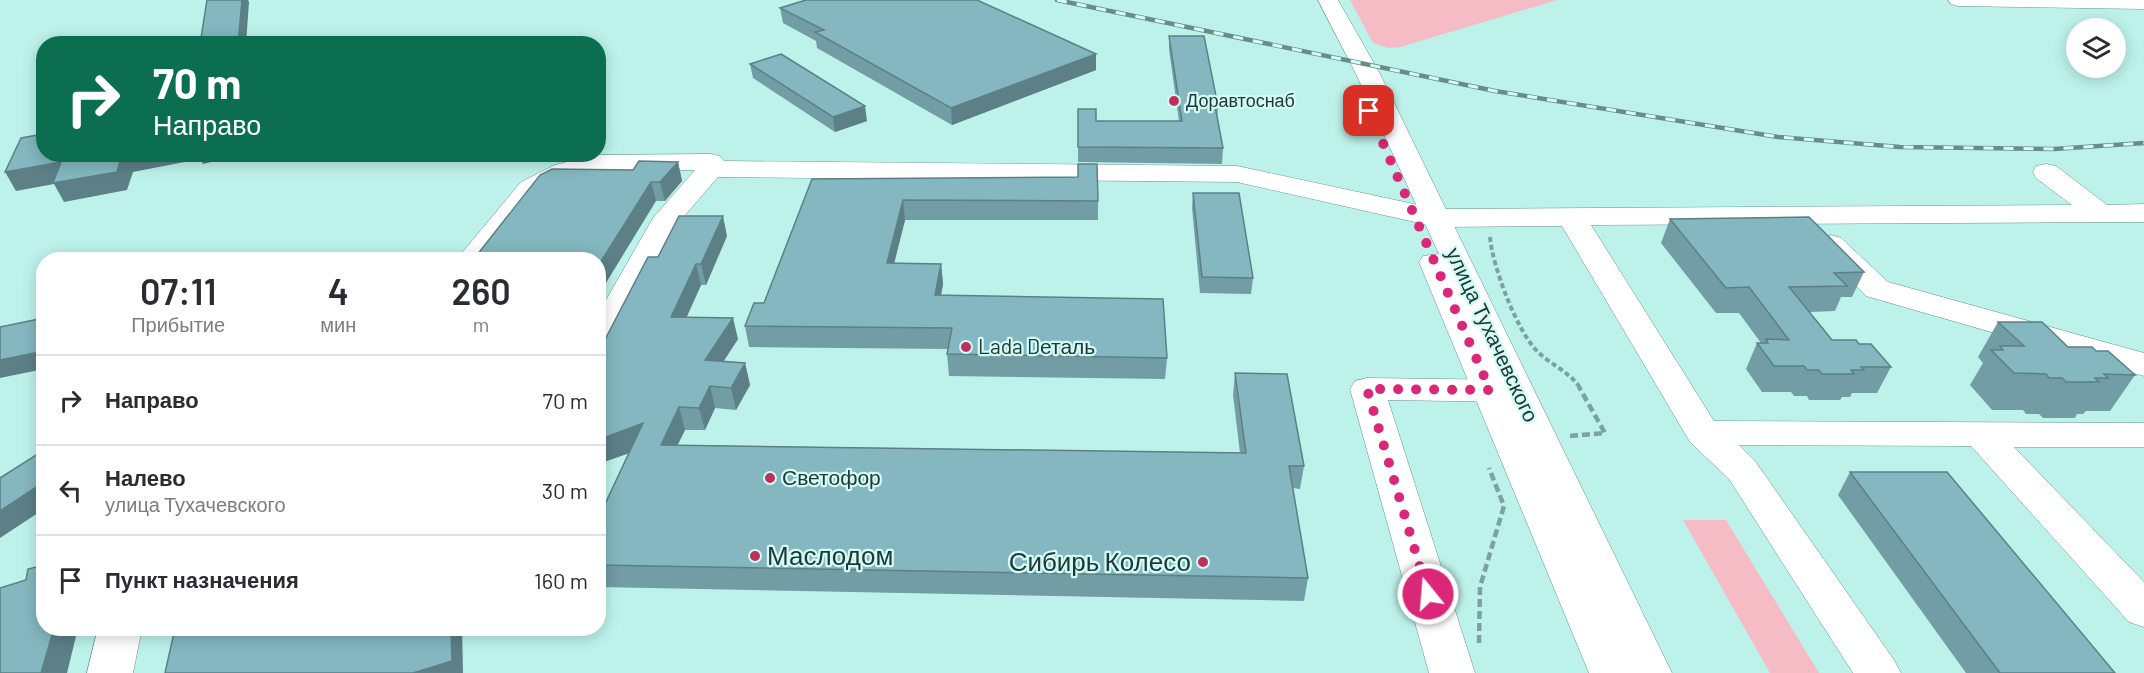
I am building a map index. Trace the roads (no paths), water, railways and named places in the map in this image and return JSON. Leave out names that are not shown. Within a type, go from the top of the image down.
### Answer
[{"type":"main road","points":[[1958,0],[2144,3]]},
{"type":"main road","name":"улица Тухачевского","points":[[1328,2],[1504,391],[1649,673]]},
{"type":"main road","points":[[478,252],[531,188],[565,171],[595,163],[711,162],[711,169],[667,218],[606,330]]},
{"type":"main road","points":[[711,169],[1237,174],[1425,215],[1571,217],[2144,213]]},
{"type":"main road","points":[[2046,172],[2100,213]]},
{"type":"main road","points":[[1802,216],[1877,289],[2144,365]]},
{"type":"main road","points":[[1571,217],[1703,433],[1742,470],[1878,673]]},
{"type":"main road","points":[[1452,673],[1367,389],[1504,391]]},
{"type":"main road","name":"улица Тухачевского","points":[[1504,391],[1612,673]]},
{"type":"main road","points":[[1703,433],[2144,435]]},
{"type":"main road","points":[[1981,434],[2144,610]]},
{"type":"main road","points":[[110,673],[118,636]]},
{"type":"railway","points":[[1057,0],[1495,91],[1778,137],[1900,147],[2054,149],[2144,143]]},
{"type":"place","name":"Доравтоснаб","points":[[1174,101]]},
{"type":"place","name":"Lada Dеталь","points":[[966,347]]},
{"type":"place","name":"Светофор","points":[[770,478]]},
{"type":"place","name":"Маслодом","points":[[755,556]]},
{"type":"place","name":"Сибирь Колесо","points":[[1203,562]]}]
